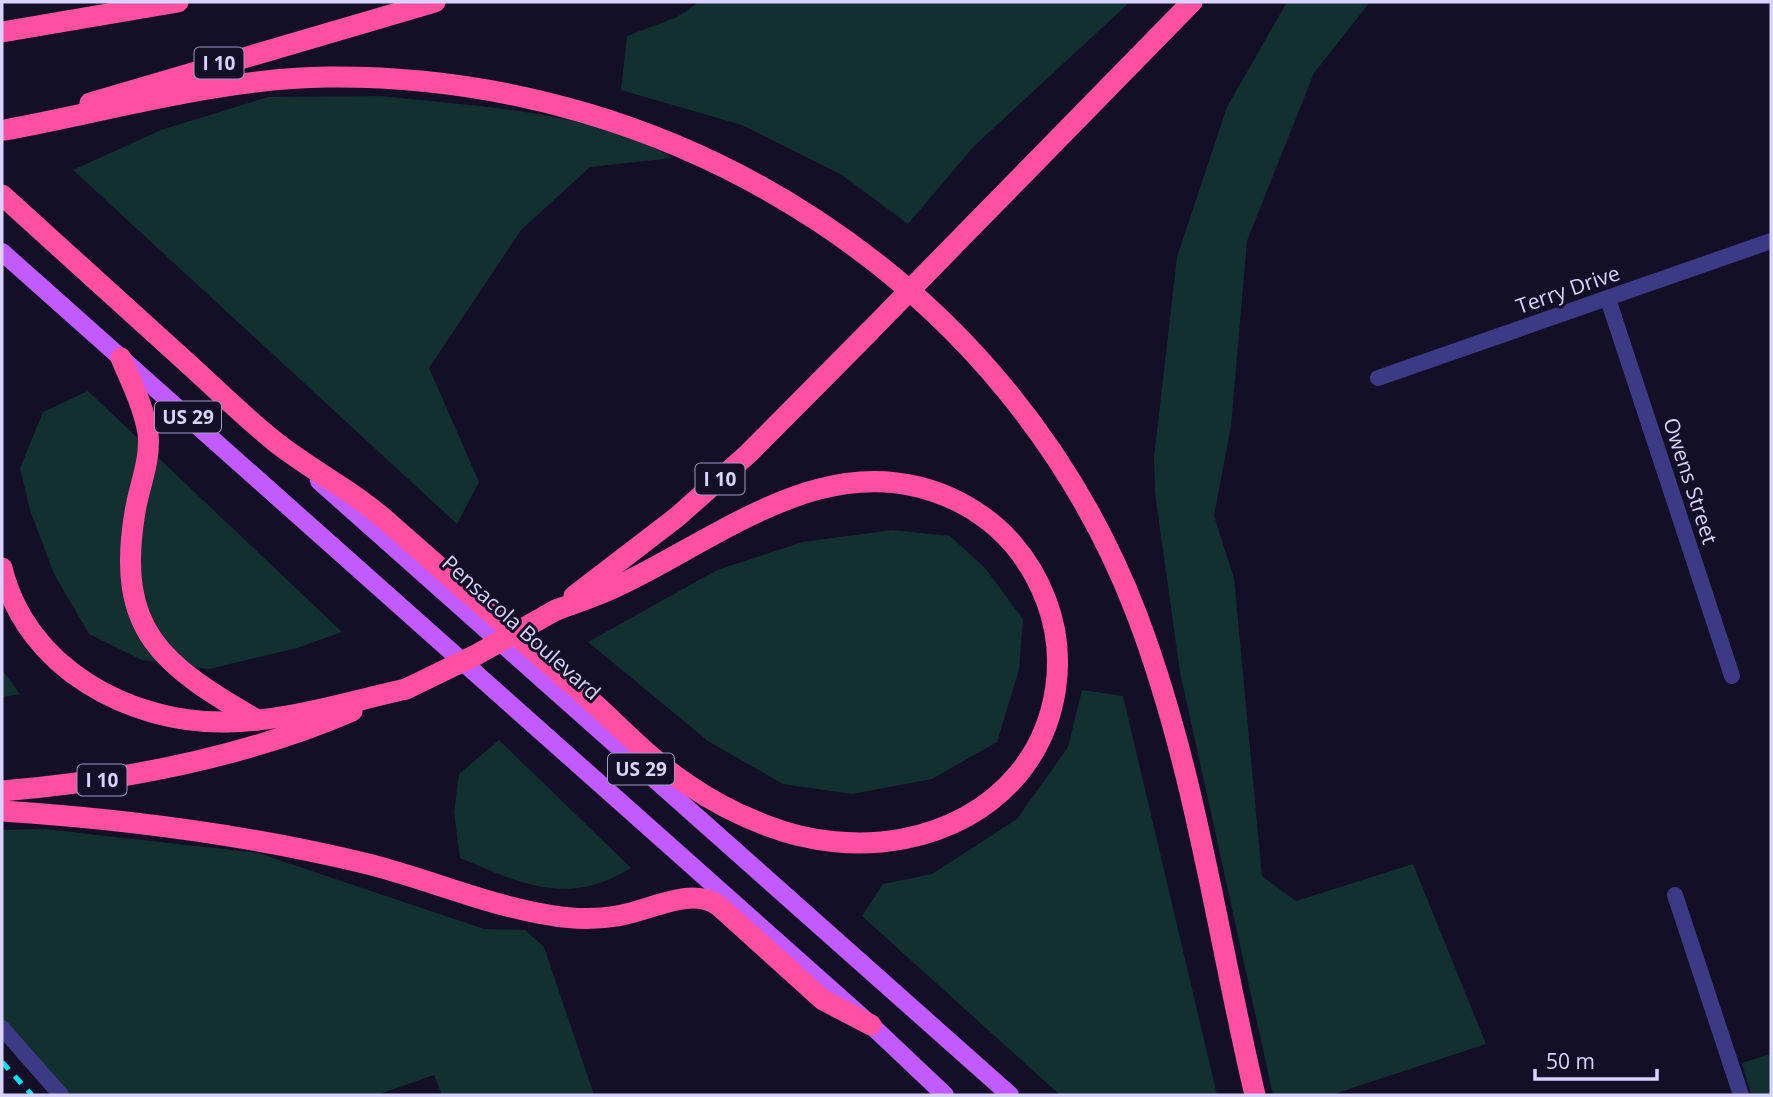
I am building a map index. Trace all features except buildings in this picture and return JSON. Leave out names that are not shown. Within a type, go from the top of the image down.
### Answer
[{"type":"highway","points":[[2,32],[178,2]]},
{"type":"highway","name":"I 10","points":[[3,131],[188,72],[435,2]]},
{"type":"highway","name":"I 10","points":[[2,791],[107,779],[200,759],[326,723],[476,655],[556,610],[677,517],[749,453],[1192,2]]},
{"type":"highway","points":[[3,131],[251,82],[336,77],[397,78],[469,85],[541,100],[612,120],[681,146],[758,184],[811,215],[863,253],[934,312],[1004,388],[1063,470],[1111,555],[1147,642],[1194,800],[1255,1095]]},
{"type":"highway","name":"Pensacola Boulevard","points":[[2,195],[274,441]]},
{"type":"highway","points":[[121,358],[148,433],[148,457],[128,551],[129,580],[138,612],[149,636],[168,661],[186,677],[257,720]]},
{"type":"highway","points":[[274,441],[377,512],[686,784],[764,825],[789,833],[821,840],[883,842],[942,829],[968,817],[990,802],[1024,767],[1040,741],[1056,691],[1057,641],[1051,611],[1040,584],[1011,541],[993,524],[949,497],[895,484],[839,484],[778,501],[621,585],[556,610]]},
{"type":"highway","points":[[2,568],[10,596],[30,631],[59,663],[96,689],[118,700],[165,715],[195,721],[257,720],[406,689]]},
{"type":"highway","points":[[2,811],[143,822],[256,839],[368,864],[532,912],[560,917],[618,916],[690,897],[705,898],[719,906],[823,1000],[871,1025]]},
{"type":"main road","name":"US 29","points":[[2,252],[871,1025],[945,1095]]},
{"type":"main road","name":"Pensacola Boulevard","points":[[274,441],[1010,1095]]},
{"type":"street","name":"Terry Drive","points":[[1378,378],[1771,241]]},
{"type":"street","name":"Owens Street","points":[[1608,299],[1732,676]]},
{"type":"street","points":[[1675,894],[1741,1095]]},
{"type":"street","points":[[2,1028],[61,1095]]},
{"type":"green space","points":[[699,2],[1130,2],[974,146],[908,224],[842,175],[742,125],[621,90],[627,36],[677,17]]},
{"type":"green space","points":[[1287,2],[1370,2],[1314,73],[1247,241],[1231,426],[1214,516],[1234,578],[1262,876],[1296,901],[1413,864],[1486,1044],[1331,1095],[1273,1095],[1180,672],[1155,493],[1154,457],[1177,257],[1227,107]]},
{"type":"green space","points":[[381,96],[493,108],[568,120],[605,129],[673,158],[590,167],[521,230],[429,368],[479,482],[457,524],[73,170],[161,130],[268,97]]},
{"type":"green space","points":[[88,391],[342,632],[297,648],[209,669],[142,660],[89,634],[54,574],[30,510],[20,468],[43,412]]},
{"type":"green space","points":[[892,530],[950,536],[985,568],[1023,619],[1019,670],[997,742],[932,779],[852,794],[783,784],[708,741],[588,642],[717,570],[803,542]]},
{"type":"green space","points":[[2,670],[20,694],[2,697]]},
{"type":"green space","points":[[1082,690],[1123,696],[1217,1095],[1060,1095],[862,916],[883,884],[932,874],[1017,819],[1068,747]]},
{"type":"green space","points":[[499,740],[631,868],[608,880],[586,887],[566,889],[525,883],[460,858],[454,812],[459,774]]},
{"type":"green space","points":[[44,829],[258,853],[484,929],[525,930],[544,947],[594,1095],[442,1095],[434,1075],[377,1095],[59,1095],[2,1031],[2,830]]},
{"type":"green space","points":[[1771,1054],[1771,1095],[1751,1095],[1742,1063]]},
{"type":"railway","points":[[2,1062],[32,1095]]}]
